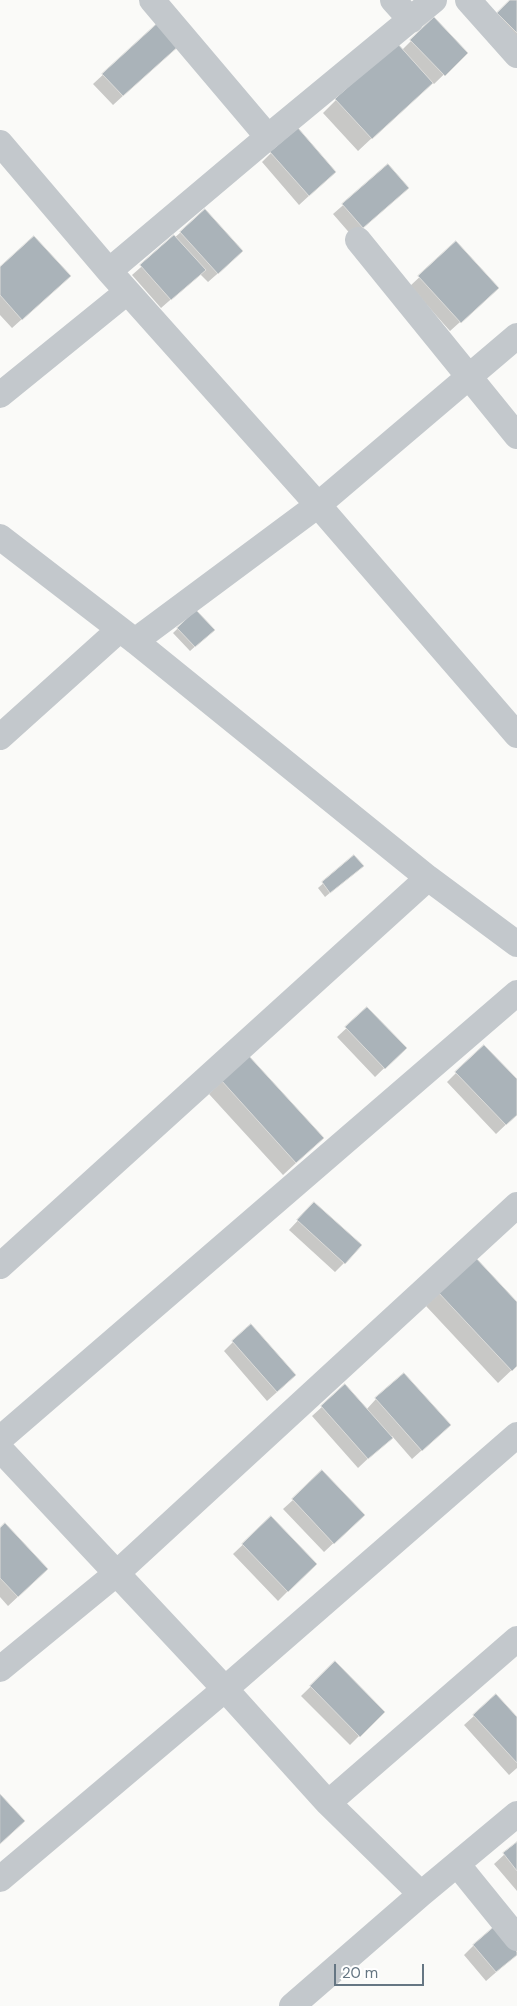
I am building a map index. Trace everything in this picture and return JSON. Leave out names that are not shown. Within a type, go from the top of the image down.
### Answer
[{"type":"street","points":[[152,0],[268,137]]},
{"type":"street","points":[[393,0],[411,20]]},
{"type":"street","points":[[109,271],[434,0]]},
{"type":"street","points":[[468,0],[517,55]]},
{"type":"street","points":[[0,143],[127,292],[318,505],[517,735]]},
{"type":"street","points":[[358,240],[517,436]]},
{"type":"street","points":[[0,395],[127,292]]},
{"type":"street","points":[[0,737],[127,635],[318,505],[517,336]]},
{"type":"street","points":[[0,537],[127,635],[428,878],[517,944]]},
{"type":"street","points":[[0,1266],[428,878]]},
{"type":"street","points":[[0,1439],[517,993]]},
{"type":"street","points":[[0,1669],[117,1573],[517,1206]]},
{"type":"street","points":[[0,1879],[516,1439]]},
{"type":"street","points":[[0,1449],[225,1689],[328,1803],[421,1894]]},
{"type":"street","points":[[328,1803],[517,1639]]},
{"type":"street","points":[[292,2006],[517,1814]]},
{"type":"street","points":[[457,1864],[517,1938]]},
{"type":"building","points":[[510,0],[517,0],[517,33],[497,13]]},
{"type":"building","points":[[434,17],[468,53],[445,76],[410,40]]},
{"type":"building","points":[[160,21],[181,44],[123,96],[102,74]]},
{"type":"building","points":[[397,43],[433,83],[372,139],[335,99]]},
{"type":"building","points":[[298,128],[336,172],[309,196],[270,152]]},
{"type":"building","points":[[388,164],[409,188],[363,228],[342,204]]},
{"type":"building","points":[[205,209],[243,251],[218,274],[180,232]]},
{"type":"building","points":[[174,235],[206,270],[171,300],[140,265]]},
{"type":"building","points":[[34,236],[71,276],[22,320],[0,295],[0,267]]},
{"type":"building","points":[[456,241],[499,288],[461,323],[418,276]]},
{"type":"building","points":[[196,610],[215,630],[195,647],[177,628]]},
{"type":"building","points":[[354,855],[364,866],[330,893],[322,882]]},
{"type":"building","points":[[367,1007],[407,1048],[385,1069],[345,1027]]},
{"type":"building","points":[[484,1045],[517,1079],[517,1115],[506,1125],[455,1072]]},
{"type":"building","points":[[248,1055],[324,1138],[296,1163],[221,1080]]},
{"type":"building","points":[[314,1202],[362,1245],[345,1264],[297,1220]]},
{"type":"building","points":[[475,1257],[517,1302],[517,1366],[512,1371],[438,1292]]},
{"type":"building","points":[[251,1324],[296,1375],[277,1392],[232,1341]]},
{"type":"building","points":[[404,1373],[451,1425],[422,1451],[375,1398]]},
{"type":"building","points":[[345,1384],[393,1438],[368,1459],[321,1406]]},
{"type":"building","points":[[322,1470],[365,1515],[334,1544],[292,1499]]},
{"type":"building","points":[[271,1516],[317,1564],[288,1592],[242,1544]]},
{"type":"building","points":[[5,1523],[48,1569],[18,1597],[0,1578],[0,1528]]},
{"type":"building","points":[[335,1661],[385,1712],[360,1737],[310,1686]]},
{"type":"building","points":[[496,1694],[517,1717],[517,1763],[473,1715]]},
{"type":"building","points":[[0,1794],[25,1821],[0,1844]]},
{"type":"building","points":[[517,1842],[517,1871],[503,1853]]},
{"type":"building","points":[[495,1926],[517,1952],[517,1955],[496,1972],[473,1945]]}]
